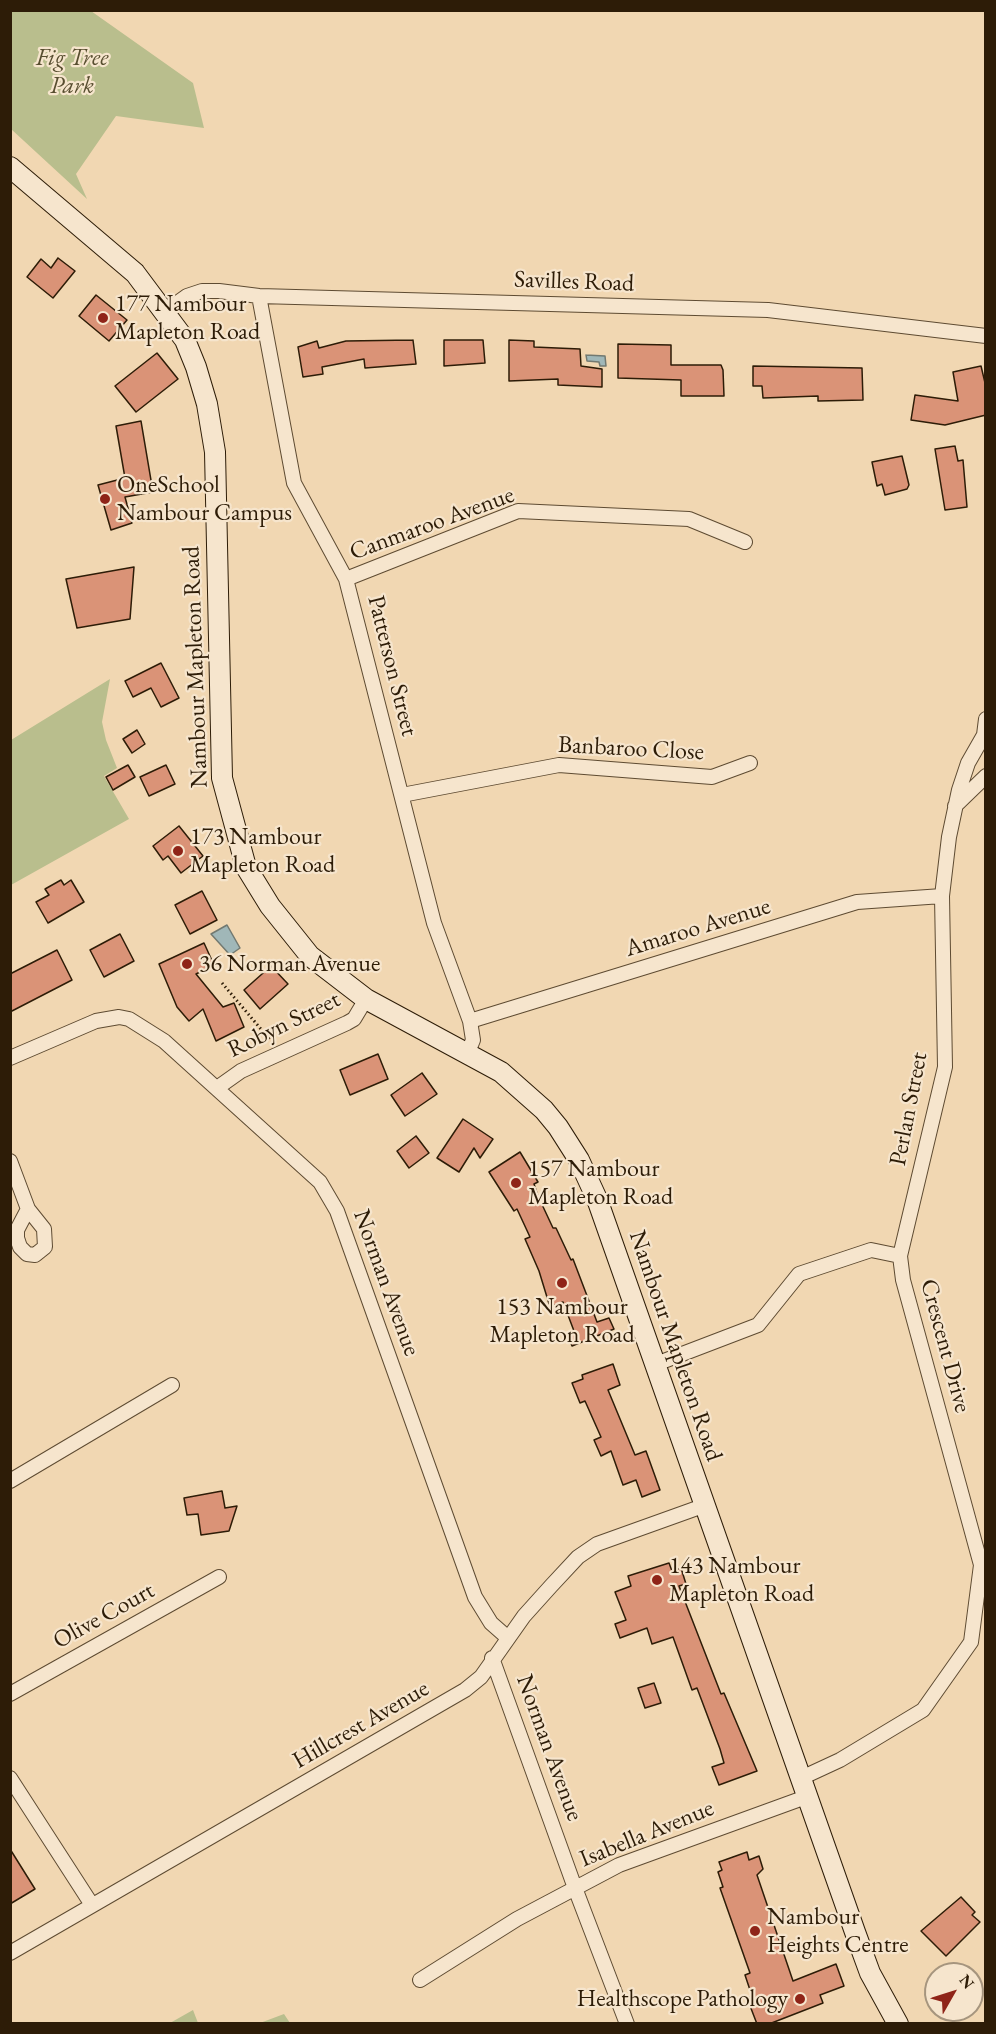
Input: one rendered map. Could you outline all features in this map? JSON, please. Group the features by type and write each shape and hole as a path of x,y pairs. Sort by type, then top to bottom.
{"main road":[{"name":"Nambour Mapleton Road","path":"10,167 135,273 166,311 185,340 196,367 207,404 215,452 219,742 222,778 237,843 256,886 298,942 323,967 366,999 468,1052 501,1072 522,1089 558,1127 570,1145 597,1199 656,1364 703,1506 870,1973 898,2024"}],"street":[{"name":"Savilles Road","path":"166,311 187,296 202,291 259,296 768,310 986,336"},
{"name":"Patterson Street","path":"259,296 294,483 346,579 434,923 470,1021 473,1040 468,1052"},
{"name":"Canmaroo Avenue","path":"346,579 518,511 688,519 745,542"},
{"name":"Perlan Street","path":"900,1256 945,1067 942,896 955,806 968,763 984,735 986,719"},
{"name":"Banbaroo Close","path":"402,795 559,765 712,777 750,764"},
{"path":"955,806 986,776"},
{"name":"Amaroo Avenue","path":"470,1021 857,902 942,896"},
{"name":"Robyn Street","path":"217,1088 228,1078 347,1023 360,1012 366,999"},
{"name":"Norman Avenue","path":"10,1058 96,1021 119,1017 151,1031 320,1182 329,1194 475,1597 490,1623 508,1638"},
{"path":"10,1161 28,1209"},
{"name":"Crescent Drive","path":"656,1364 758,1325 799,1274 871,1250 900,1256 903,1280 981,1566 971,1642 923,1710 840,1760 803,1788"},
{"path":"10,1481 172,1384"},
{"name":"Hillcrest Avenue","path":"10,1953 431,1712 481,1677 508,1638 578,1557 597,1544 703,1506"},
{"name":"Olive Court","path":"10,1694 219,1577"},
{"name":"Norman Avenue","path":"492,1658 575,1888"},
{"path":"10,1778 92,1905"},
{"name":"Isabella Avenue","path":"627,2024 575,1888 619,1865 803,1788"},
{"path":"420,1980 446,1961 575,1888"}],"path":[{"path":"222,983 281,1053"}],"green space":[{"name":"Fig Tree Park","path":"10,11 91,11 193,83 204,128 116,116 76,174 87,199 11,129"},
{"path":"110,679 102,722 117,768 104,776 129,819 11,885 11,740"},
{"path":"193,2010 198,2023 170,2023"},
{"path":"284,2014 290,2023 260,2023"}],"water":[{"path":"586,355 605,356 606,366 600,366 599,362 587,361"},
{"path":"227,925 240,948 230,955 211,934"}],"building":[{"path":"58,258 75,271 53,298 27,277 41,259 51,268"},
{"name":"177 Nambour Mapleton Road","path":"96,295 127,320 109,341 79,316"},
{"path":"413,340 416,364 365,368 364,359 322,367 323,374 303,377 298,347 317,341 319,348 346,341"},
{"path":"444,340 483,340 485,363 444,366"},
{"path":"509,340 534,341 534,347 580,349 581,366 602,369 602,387 558,385 558,379 509,381"},
{"path":"618,344 671,345 671,365 721,365 724,396 681,396 681,380 618,378"},
{"path":"157,353 178,379 136,412 115,386"},
{"path":"753,366 862,368 863,400 818,401 818,396 763,398 762,386 753,386"},
{"path":"981,366 986,387 986,415 945,425 911,420 915,395 958,401 953,372"},
{"path":"141,421 153,492 125,497 132,523 111,530 98,485 125,478 116,426"},
{"path":"955,446 958,461 963,460 967,507 945,510 935,449"},
{"path":"902,456 909,485 907,489 885,495 882,484 877,486 872,462"},
{"path":"134,567 130,619 77,628 66,579"},
{"path":"161,663 179,698 161,707 151,688 133,697 125,681"},
{"path":"137,730 145,744 132,753 123,739"},
{"path":"128,765 135,777 113,790 106,777"},
{"path":"166,765 175,784 149,796 140,777"},
{"name":"173 Nambour Mapleton Road","path":"179,826 203,856 181,873 168,856 163,860 153,846"},
{"path":"61,880 64,885 71,880 84,902 48,923 36,902 49,895 45,889"},
{"path":"202,891 217,920 190,934 175,905"},
{"path":"120,934 134,961 104,977 90,950"},
{"path":"204,943 214,965 196,974 223,1007 234,1003 244,1027 216,1041 203,1009 189,1021 177,1007 159,964"},
{"path":"57,950 72,980 10,1012 10,974"},
{"path":"271,966 288,984 260,1009 244,990"},
{"path":"378,1054 388,1079 350,1095 340,1070"},
{"path":"422,1073 437,1094 405,1116 391,1095"},
{"path":"463,1119 493,1139 480,1158 474,1148 459,1172 437,1158"},
{"path":"416,1136 429,1153 409,1168 397,1151"},
{"path":"520,1152 538,1182 534,1184 553,1228 556,1228 571,1260 573,1259 597,1322 609,1318 614,1329 572,1346 567,1333 574,1331 563,1302 550,1307 539,1271 525,1239 530,1237 517,1209 514,1211 489,1172"},
{"path":"613,1364 620,1385 608,1390 635,1455 646,1451 660,1490 642,1497 636,1480 623,1485 611,1451 601,1456 594,1440 601,1437 585,1401 580,1403 572,1383 583,1379 582,1375"},
{"path":"222,1491 225,1508 237,1506 229,1531 201,1535 198,1514 187,1515 184,1498"},
{"path":"669,1563 672,1571 681,1568 686,1584 679,1586 721,1694 724,1693 757,1771 719,1785 712,1767 724,1763 720,1749 697,1688 692,1690 673,1637 652,1644 647,1628 620,1638 615,1624 626,1620 615,1592 631,1586 628,1576"},
{"path":"654,1683 661,1703 645,1708 638,1688"},
{"path":"10,1849 35,1889 10,1904"},
{"name":"Nambour Heights Centre","path":"747,1852 749,1860 759,1856 763,1869 757,1875 793,1981 836,1964 844,1986 820,1995 823,2003 769,2024 757,2024 747,1998 752,1996 745,1975 750,1973 720,1888 723,1887 718,1872 722,1870 719,1862"},
{"path":"961,1897 975,1912 972,1915 980,1922 946,1956 921,1931"}],"place":[{"name":"177 Nambour Mapleton Road","path":"103,318"},
{"name":"OneSchool Nambour Campus","path":"105,499"},
{"name":"173 Nambour Mapleton Road","path":"178,851"},
{"name":"36 Norman Avenue","path":"187,964"},
{"name":"157 Nambour Mapleton Road","path":"516,1183"},
{"name":"153 Nambour Mapleton Road","path":"562,1283"},
{"name":"143 Nambour Mapleton Road","path":"657,1580"},
{"name":"Nambour Heights Centre","path":"755,1931"},
{"name":"Healthscope Pathology","path":"800,1999"}]}
